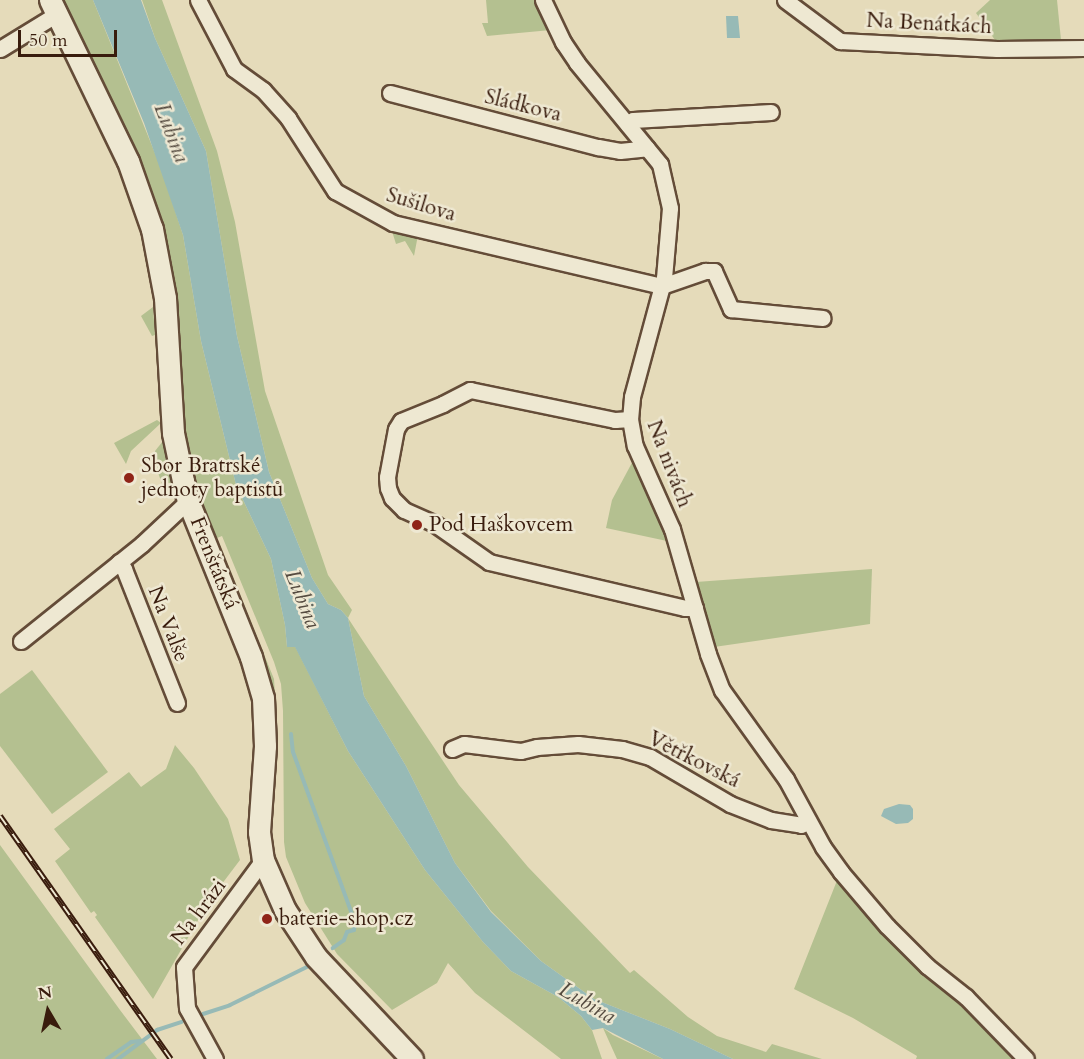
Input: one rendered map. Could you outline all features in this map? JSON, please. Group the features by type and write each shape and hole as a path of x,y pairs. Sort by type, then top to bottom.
{"main road":[{"name":"Frenštátská","path":"53,7 128,161 152,230 165,298 173,433 188,501 251,657 263,698 265,746 259,832 263,860 285,910 319,960 412,1059"}],"street":[{"name":"Sušilova","path":"198,0 234,69 260,87 288,118 335,191 393,223 662,286"},
{"name":"Na nivách","path":"543,0 568,51 660,164 670,208 662,286 632,397 630,419 636,446 672,529 722,690 786,778 823,847 841,872 887,926 927,966 966,997 1026,1059"},
{"name":"Na Benátkách","path":"785,0 840,41 997,49 1084,48"},
{"path":"0,49 53,7"},
{"name":"Sládkova","path":"390,93 598,147 620,151 647,148"},
{"path":"628,125 633,120 771,112"},
{"path":"662,286 705,271 714,271 731,309 823,318"},
{"path":"630,419 615,420 470,390 401,421 396,429 387,477 388,488 392,498 404,510 435,524 489,562 685,608 695,608"},
{"path":"21,641 119,562 188,501"},
{"name":"Na Valše","path":"119,562 124,568 177,703"},
{"name":"Větřkovská","path":"452,749 464,744 521,752 537,747 578,744 622,749 650,757 730,804 771,820 801,825 808,821"},
{"name":"Na hrázi","path":"215,1059 187,1008 184,967 263,860"}],"green space":[{"path":"58,0 93,0 161,168 183,235 201,341 236,485 271,559 285,625 287,647 295,646 348,751 425,870 483,942 511,971 558,997 581,1016 592,1030 602,1059 561,1059 475,993 448,963 437,983 392,1010 337,954 305,903 286,857 284,842 281,684 222,536 217,538 274,679 278,743 274,742 199,505 182,441 173,298"},
{"path":"142,0 162,0 217,151 235,222 265,391 328,575 352,610 348,618 341,610 328,604 312,578 269,472 237,336 206,151 155,38"},
{"path":"486,0 538,0 551,30 487,36 482,23 488,23"},
{"path":"990,0 1057,0 1061,40 995,40 976,13"},
{"path":"391,228 418,235 414,256 405,241 396,244"},
{"path":"153,307 155,335 152,336 141,316"},
{"path":"157,420 161,423 131,451 126,464 114,443"},
{"path":"163,441 168,442 175,482 162,484 154,461 155,451"},
{"path":"634,459 667,541 606,528 612,500"},
{"path":"872,569 870,624 714,647 696,582"},
{"path":"348,618 459,785 528,867 630,973 634,970 688,1017 717,1036 766,1052 772,1044 822,1059 733,1059 670,1029 594,999 541,961 491,911 455,863 406,766 364,696"},
{"path":"32,670 108,772 52,814 0,746 0,694"},
{"path":"175,745 194,768 228,819 240,860 209,901 153,999 95,917 97,915 94,911 91,913 55,861 70,849 54,829 129,772 141,787 166,769"},
{"path":"0,845 120,1010 157,1059 0,1059"},
{"path":"838,878 938,983 1015,1059 916,1059 917,1056 853,1018 794,989"},
{"path":"603,1028 613,1035 663,1059 617,1059"}],"water":[{"name":"Lubina","path":"93,0 141,0 155,38 206,151 237,336 269,472 312,578 328,604 341,610 348,618 364,696 406,766 455,863 491,912 541,961 594,999 670,1029 733,1059 663,1059 603,1028 592,1030 581,1016 558,997 511,971 483,942 425,870 348,751 295,647 287,647 285,625 271,559 236,485 201,341 183,235 144,123"},
{"path":"726,16 738,16 740,38 727,38"},
{"path":"899,804 910,805 913,809 913,819 908,823 896,824 881,816 884,809"}],"waterway":[{"path":"291,734 293,752 355,922 354,930 347,932 344,940 333,948"},
{"path":"203,1014 230,1005 313,964"},
{"path":"118,1059 157,1030 182,1022"},
{"path":"107,1059 131,1042 140,1041"}],"railway":[{"path":"0,816 171,1059"}],"place":[{"name":"Sbor Bratrské jednoty baptistů","path":"129,478"},
{"name":"Pod Haškovcem","path":"417,525"},
{"name":"baterie-shop.cz","path":"267,919"}]}
